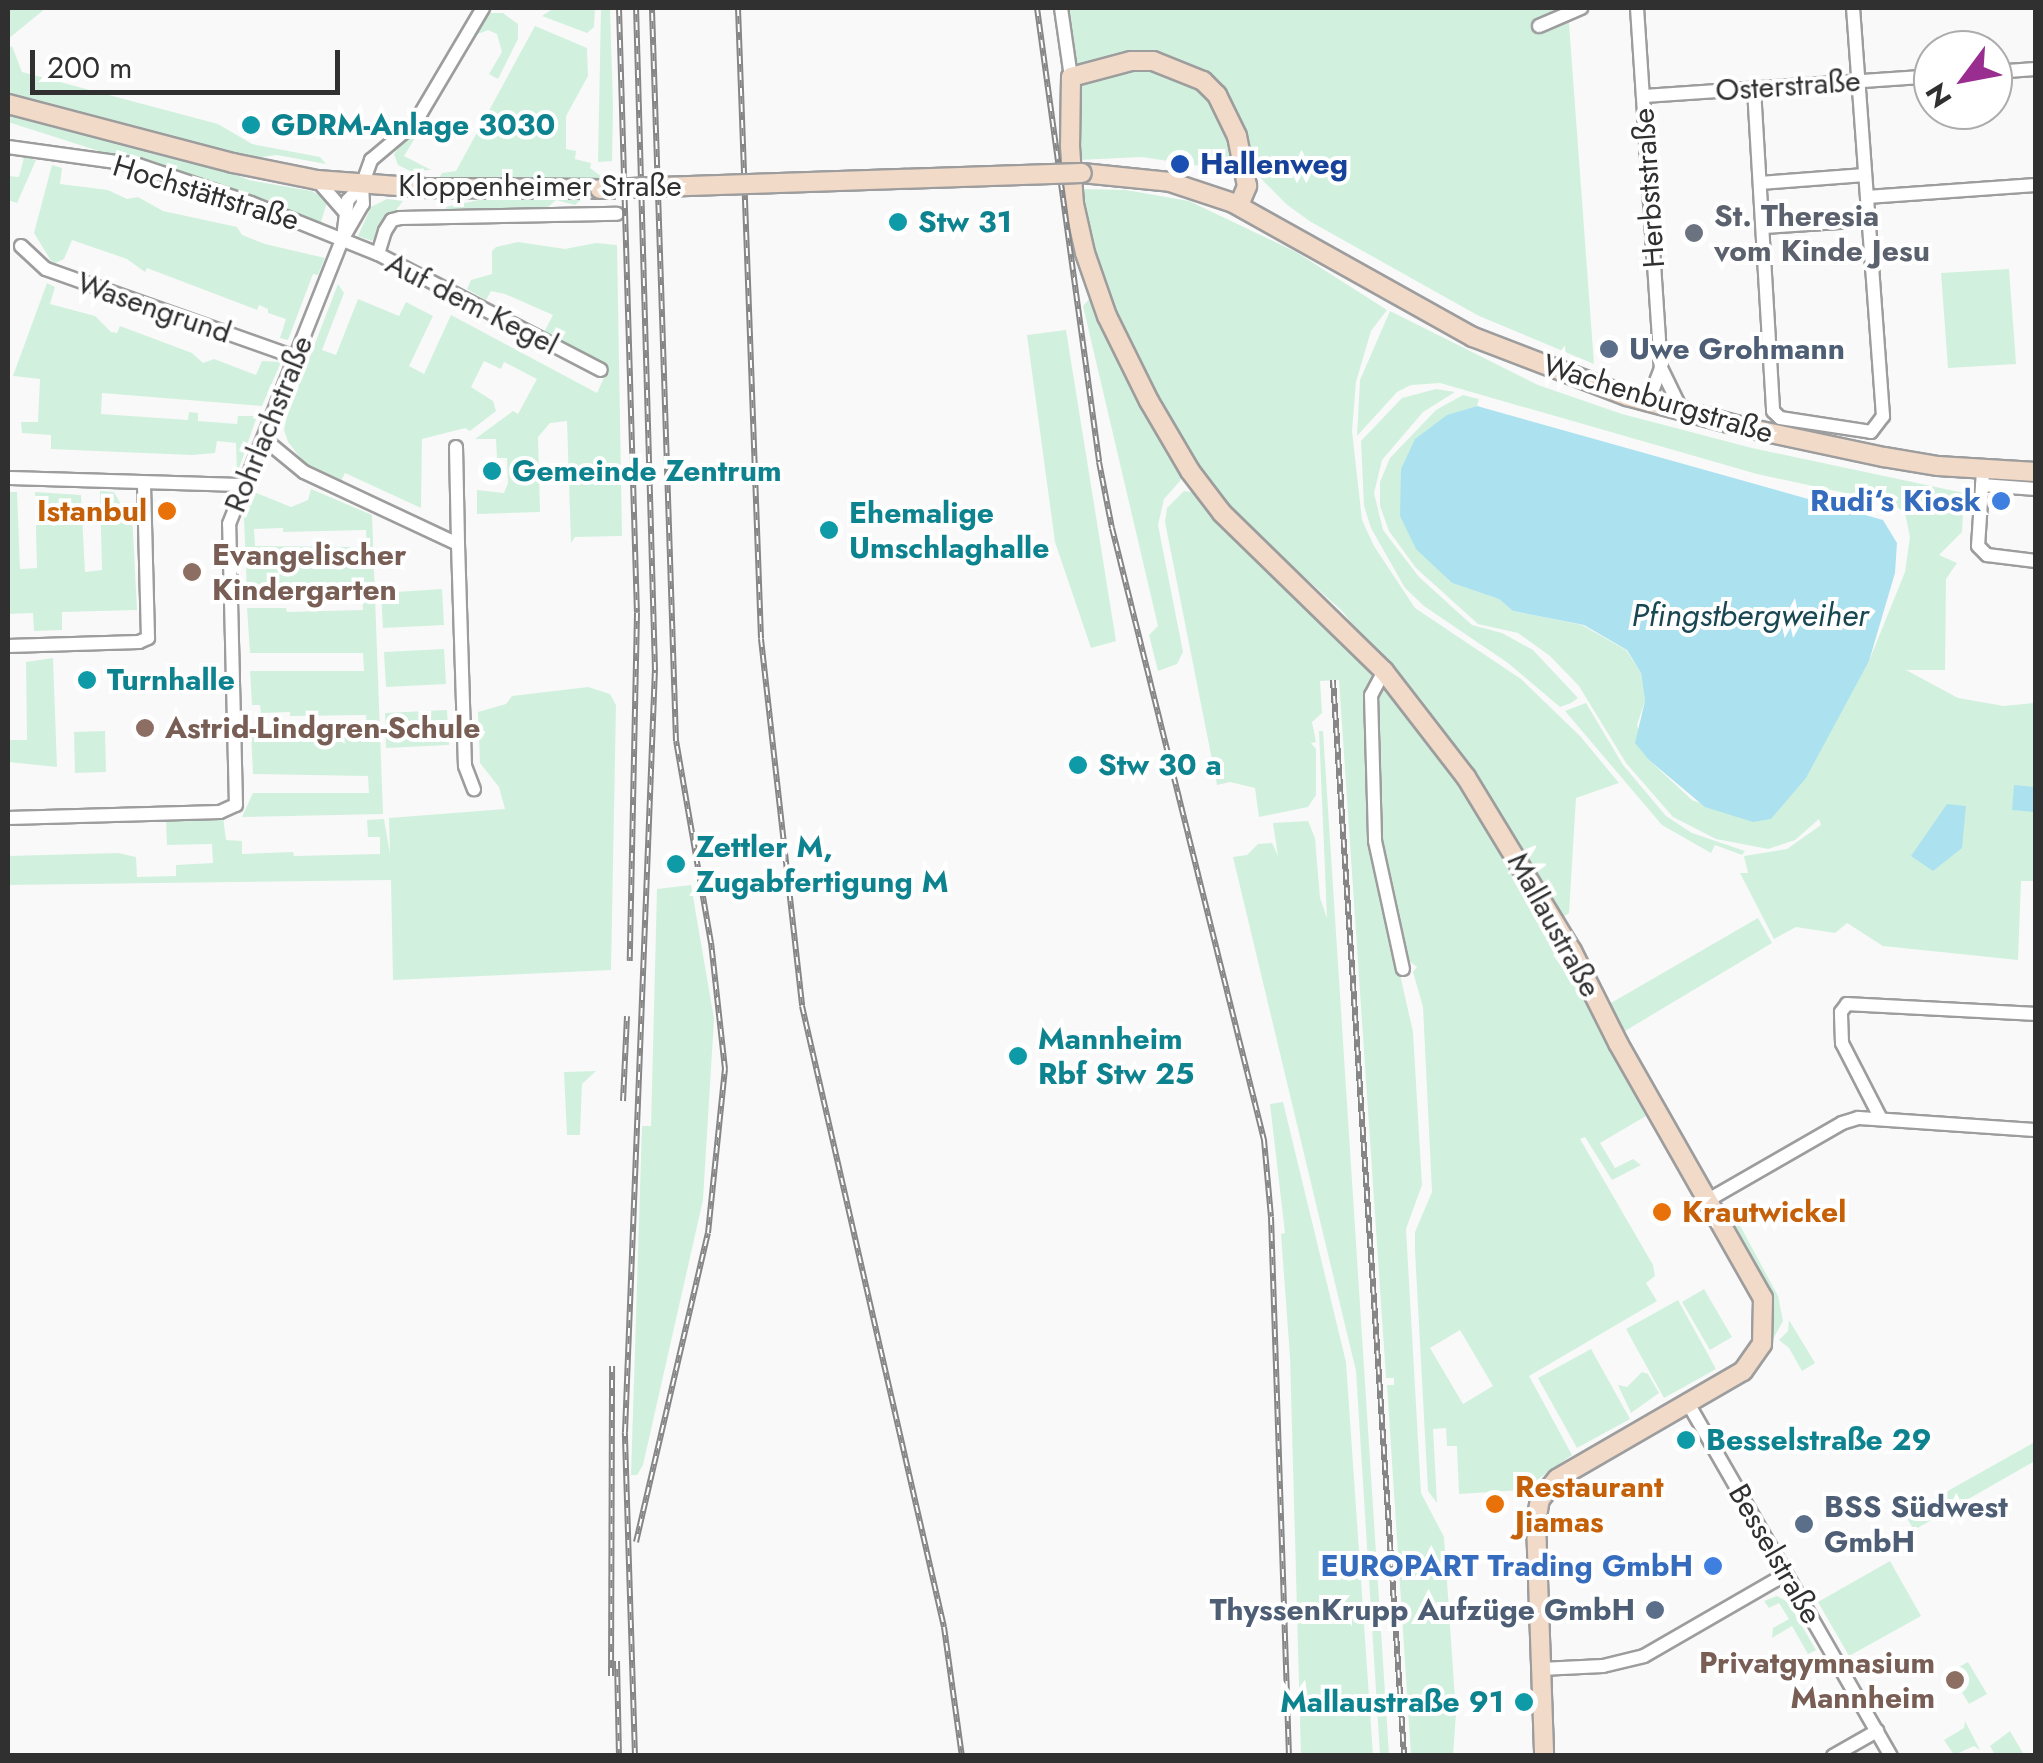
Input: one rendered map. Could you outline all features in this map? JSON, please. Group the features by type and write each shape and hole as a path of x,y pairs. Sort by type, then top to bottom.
{"street":[{"path":"317,180 344,211 362,185 371,160 415,123 483,8"},
{"path":"1061,8 1071,77 1131,61 1154,61 1186,70 1217,95 1229,115 1247,186 1233,203"},
{"path":"1539,26 1581,8"},
{"name":"Herbststraße","path":"1637,8 1661,368 1682,411"},
{"path":"1754,88 1764,228 1868,220 1853,8"},
{"name":"Mallaustraße","path":"1071,77 1074,204 1085,253 1107,316 1141,386 1190,471 1222,513 1384,671 1466,777 1507,840 1761,1291 1766,1328 1759,1352 1743,1371 1557,1479 1542,1496 1536,1518 1544,1756"},
{"name":"Osterstraße","path":"1643,96 1913,78"},
{"name":"Kloppenheimer Straße","path":"8,104 233,164 362,185 600,189 1082,173"},
{"name":"Hochstättstraße","path":"8,147 138,165 342,238"},
{"name":"Wachenburgstraße","path":"1082,173 1155,180 1233,203 1463,332 1561,374 1682,411 2036,489"},
{"path":"1760,183 1865,175"},
{"name":"Rohrlachstraße","path":"8,818 220,812 236,805 229,524 342,238 363,204 362,185"},
{"path":"1867,197 2036,185"},
{"path":"378,254 402,206"},
{"name":"Rohrlachstraße","path":"342,238 344,211"},
{"path":"392,220 616,214"},
{"name":"Wachenburgstraße","path":"1764,228 1774,412 1780,418 1856,433 1870,432 1882,422 1868,220"},
{"name":"Auf dem Kegel","path":"342,238 602,370"},
{"name":"Wasengrund","path":"21,246 46,270 295,357"},
{"name":"Herbststraße","path":"1652,403 1661,368"},
{"path":"1652,403 1667,386"},
{"path":"264,439 312,477 458,544"},
{"path":"456,447 465,766 474,789"},
{"name":"Wachenburgstraße","path":"1982,478 2036,472"},
{"path":"8,478 243,485"},
{"path":"1982,478 1978,546 1987,554 2036,561"},
{"path":"8,646 139,642 148,638 144,482"},
{"path":"1384,671 1372,695 1375,841 1402,969"},
{"path":"1880,1117 1842,1043 1841,1012 1847,1004 2036,1014"},
{"path":"1710,1199 1842,1123 1880,1117 2036,1130"},
{"name":"Besselstraße","path":"1689,1405 1891,1756"},
{"path":"1540,1669 1603,1666 1644,1656 1786,1574"},
{"path":"1832,1756 1877,1731"}],"green space":[{"path":"9,8 46,8 8,39"},
{"path":"554,8 595,8 594,27 587,33 542,16"},
{"path":"601,8 610,8 612,161 598,162"},
{"path":"1063,8 1572,8 1568,10 1594,364 1479,316 1311,222 1286,204 1244,161 1226,170 1142,157 1078,160"},
{"path":"503,13 518,24 518,39 498,79 489,74 502,52 497,34 488,30 478,34 463,49 483,15"},
{"path":"535,26 587,48 588,76 566,116 566,149 576,151 575,159 591,163 590,168 602,177 593,178 593,182 439,178 442,173 456,171"},
{"path":"12,46 22,72 218,124 252,144 320,157 326,164 277,155 245,159 8,98 8,49"},
{"path":"429,107 432,110 404,156 431,170 410,171 398,165 394,154"},
{"path":"8,110 220,168 249,180 311,191 328,199 321,222 8,122"},
{"path":"24,157 36,160 17,203 8,200 8,176 19,177"},
{"path":"52,165 62,168 60,184 108,190 127,199 138,197 163,211 237,227 242,235 265,244 325,258 318,275 313,274 288,340 280,338 286,319 268,313 268,309 259,305 257,310 147,268 145,272 127,259 72,240 64,259 53,264 34,233"},
{"path":"1081,189 1126,190 1189,201 1296,252 1387,310 1371,331 1356,382 1352,431 1362,520 1374,546 1415,608 1521,679 1580,736 1619,783 1576,798 1569,913 1559,920 1393,675 1342,611 1287,561 1272,556 1204,481 1123,337 1088,235"},
{"path":"584,197 575,205 556,200 547,208 445,211 446,207 488,198"},
{"path":"387,199 403,201 372,241 358,236 371,207"},
{"path":"518,242 565,249 596,243 617,245 622,536 575,537 571,543 567,421 550,423 538,437 540,512 477,514 477,490 504,493 508,483 507,458 497,458 496,439 475,439 513,411 518,414 537,379 504,362 501,369 484,361 471,387 493,401 496,411 470,431 465,428 422,439 421,508 345,473 341,481 306,465 288,442 284,430 287,416 338,284 344,293 322,350 336,355 358,299 399,316 406,302 433,316 409,366 424,374 451,315 597,393 608,369 543,334 553,315 505,294 491,291 486,300 467,289 471,280 492,274 492,251 496,247"},
{"path":"2009,269 2016,364 1948,368 1941,273"},
{"path":"47,283 55,287 50,304 95,316 111,332 117,333 120,326 192,353 203,363 214,359 256,375 262,361 281,362 262,406 102,393 101,414 188,420 189,412 198,413 198,421 237,424 238,416 257,416 237,474 236,443 217,441 215,453 192,455 51,449 51,435 22,433 21,422 38,422 40,379 13,376"},
{"path":"1092,296 1136,397 1183,470 1180,481 1164,499 1158,525 1183,652 1177,664 1158,671 1149,635 1158,626 1083,306"},
{"path":"1390,311 1538,385 1622,414 1752,448 1964,493 1962,532 1939,555 1957,563 1946,579 1945,670 1906,670 1958,698 2004,706 2035,703 2035,881 2021,881 2018,960 1883,946 1847,923 1835,933 1796,927 1774,939 1740,873 1748,873 1744,856 1787,849 1821,825 1819,819 1795,840 1768,849 1716,839 1673,817 1626,763 1579,686 1550,656 1518,633 1478,624 1416,568 1389,531 1380,506 1380,482 1390,458 1436,410 1463,395 1479,399 1477,406 1447,416 1437,568 1452,583 1499,599 1513,611 1582,625 1626,650 1641,673 1645,701 1637,725 1649,760 1692,800 1753,822 1869,661 1905,572 1910,537 1905,513 1892,503 1757,474 1440,383 1411,385 1397,392 1357,436 1360,380"},
{"path":"1066,330 1116,641 1091,648 1055,542 1027,335"},
{"path":"1436,389 1455,392 1423,412 1382,460 1374,493 1383,530 1419,577 1472,625 1502,633 1533,650 1578,698 1571,703 1560,707 1508,663 1424,606 1405,588 1371,528 1364,506 1361,441 1402,398"},
{"path":"311,489 372,515 383,814 242,817 253,793 369,793 368,776 253,774 251,732 367,732 366,715 290,716 290,712 261,713 260,705 252,705 250,671 364,671 363,653 250,653 247,608 286,608 287,612 363,610 362,592 247,592 244,519 254,492 291,507 308,500","holes":["283,528 283,532 366,530 367,547 255,546 254,529"]},
{"path":"100,491 114,492 126,513 132,512 137,610 62,612 62,630 34,631 33,613 8,614 8,492 17,492 20,569 37,568 35,492 81,495 85,572 102,570"},
{"path":"1184,491 1198,493 1375,669 1372,851 1413,1032 1422,1185 1406,1229 1421,1493 1444,1537 1456,1714 1453,1755 1411,1755 1387,1385 1394,1385 1394,1378 1386,1378 1339,680 1320,681 1322,713 1312,722 1316,742 1311,743 1316,749 1316,795 1308,807 1259,817 1255,788 1230,782 1217,785 1165,522 1167,508"},
{"path":"442,589 444,625 383,628 381,593"},
{"path":"444,649 446,684 386,687 384,652"},
{"path":"53,658 57,767 8,762 8,663 10,740 27,740 26,662"},
{"path":"1388,686 1426,729 1563,950 1553,955 1583,997 1646,1116 1600,1143 1615,1168 1633,1159 1641,1165 1612,1180 1585,1137 1580,1139 1653,1265 1655,1276 1646,1283 1657,1301 1529,1376 1572,1455 1523,1490 1459,1494 1457,1446 1447,1446 1446,1428 1433,1429 1437,1503 1428,1491 1415,1251 1415,1232 1432,1192 1423,1007 1413,972 1417,967 1405,958 1378,842 1376,696","holes":["1460,1330 1493,1386 1463,1404 1430,1348"]},
{"path":"588,687 610,694 616,705 611,970 393,980 391,880 8,885 8,856 118,853 136,857 137,877 176,876 176,865 213,863 212,844 167,845 166,818 223,816 226,840 242,841 242,854 293,852 294,856 380,854 380,837 368,837 367,820 384,819 390,854 389,818 505,809 499,787 480,763 478,712 506,704 512,696"},
{"path":"1586,703 1623,765 1666,816 1692,833 1745,851 1742,855 1715,845 1711,853 1662,825 1565,711"},
{"path":"447,710 449,745 386,748 385,713"},
{"path":"105,731 106,772 75,773 74,732"},
{"path":"1319,731 1323,731 1389,1755 1380,1755 1356,1371 1233,857 1247,855 1258,844 1272,843 1278,856 1273,823 1308,821 1315,838 1320,898 1327,918"},
{"path":"691,885 714,1019 703,1200 643,1465 637,1475 631,1475 642,1126 651,1126 657,889"},
{"path":"1758,918 1772,943 1620,1034 1604,1007"},
{"path":"596,1071 582,1084 580,1135 567,1135 564,1072"},
{"path":"1283,1102 1346,1362 1373,1755 1301,1755 1290,1357 1281,1234 1285,1233 1270,1104"},
{"path":"1730,1207 1778,1296 1783,1321 1773,1339 1772,1294 1726,1209"},
{"path":"1704,1289 1732,1337 1710,1350 1682,1302"},
{"path":"1678,1300 1716,1369 1664,1398 1626,1329"},
{"path":"1789,1320 1815,1363 1802,1371 1789,1348 1779,1340 1788,1331"},
{"path":"1591,1349 1630,1419 1577,1448 1538,1378"},
{"path":"1642,1372 1648,1374 1659,1393 1631,1413 1618,1385 1627,1387"},
{"path":"2035,1442 2035,1461 1914,1530 1905,1515"},
{"path":"1890,1561 1921,1616 1849,1656 1818,1602"},
{"path":"1777,1596 1788,1602 1816,1650 1808,1654 1792,1626 1772,1638 1773,1628 1789,1619 1779,1603 1769,1608 1764,1601"},
{"path":"1968,1662 1987,1694 1969,1704 1950,1672"},
{"path":"1965,1721 1980,1750 1974,1746 1954,1755 1944,1740 1964,1728"},
{"path":"2010,1731 2024,1755 1995,1755 1990,1746"}],"water":[{"name":"Pfingstbergweiher","path":"1477,406 1883,520 1897,543 1895,573 1869,661 1806,778 1771,819 1753,822 1705,807 1649,760 1635,743 1645,701 1641,673 1627,650 1584,625 1513,611 1499,599 1452,583 1416,549 1400,516 1401,469 1415,439 1447,415"},
{"path":"2014,785 2035,787 2035,812 2012,810"},
{"path":"1947,804 1966,806 1962,848 1933,871 1911,856"}],"railway":[{"path":"619,8 637,613 630,961"},
{"path":"635,1756 625,1432 655,670 636,8"},
{"path":"636,1542 708,1233 725,1069 711,943 676,741 652,8"},
{"path":"738,8 761,639 802,1006 944,1627 962,1756"},
{"path":"1037,8 1099,462 1112,528 1264,1140 1271,1217 1289,1756"},
{"path":"1333,680 1404,1756"},
{"path":"623,1101 627,1016"},
{"path":"611,1676 612,1366"},
{"path":"617,1661 619,1756"}],"place":[{"name":"GDRM-Anlage 3030","path":"251,125"},
{"name":"Hallenweg","path":"1180,164"},
{"name":"Stw 31","path":"898,222"},
{"name":"St. Theresia vom Kinde Jesu","path":"1694,233"},
{"name":"Uwe Grohmann","path":"1609,349"},
{"name":"Gemeinde Zentrum","path":"492,471"},
{"name":"Rudi‘s Kiosk","path":"2001,501"},
{"name":"Istanbul","path":"167,511"},
{"name":"Ehemalige Umschlaghalle","path":"829,530"},
{"name":"Evangelischer Kindergarten","path":"192,572"},
{"name":"Turnhalle","path":"87,680"},
{"name":"Astrid-Lindgren-Schule","path":"145,728"},
{"name":"Stw 30 a","path":"1078,765"},
{"name":"Zettler M, Zugabfertigung M","path":"676,864"},
{"name":"Mannheim Rbf Stw 25","path":"1018,1056"},
{"name":"Krautwickel","path":"1662,1212"},
{"name":"Besselstraße 29","path":"1686,1440"},
{"name":"Restaurant Jiamas","path":"1495,1504"},
{"name":"BSS Südwest GmbH","path":"1804,1524"},
{"name":"EUROPART Trading GmbH","path":"1713,1566"},
{"name":"ThyssenKrupp Aufzüge GmbH","path":"1655,1610"},
{"name":"Privatgymnasium Mannheim","path":"1955,1680"},
{"name":"Mallaustraße 91","path":"1524,1702"}]}
